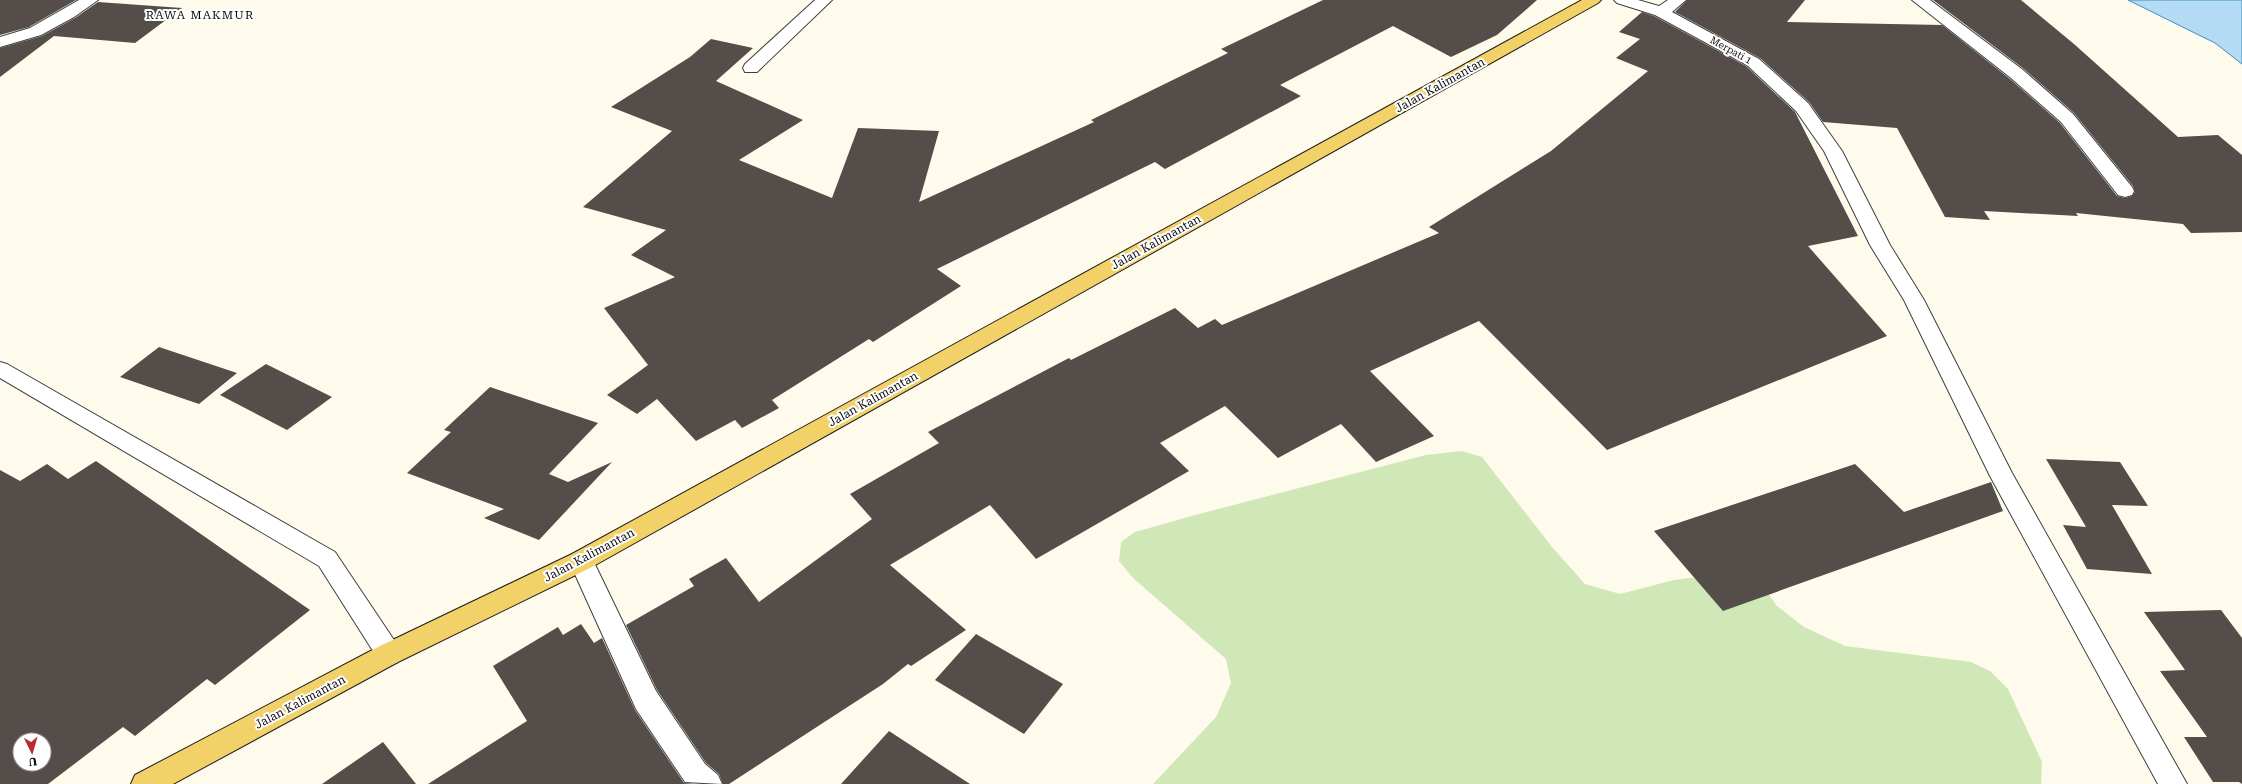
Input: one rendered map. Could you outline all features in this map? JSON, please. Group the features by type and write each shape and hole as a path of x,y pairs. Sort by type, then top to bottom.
{"main road":[{"name":"Jalan Kalimantan","path":"145,784 389,654 581,561 1593,0"}],"street":[{"path":"0,42 26,37 50,26 90,0"},
{"path":"751,68 824,0"},
{"name":"Merpati 1","path":"1622,0 1661,12 1753,62 1802,107 1833,151 1880,245 1914,300 2002,476 2173,784"},
{"path":"1661,12 1678,0"},
{"path":"1920,0 2017,74 2067,118 2125,191"},
{"path":"581,561 646,700 695,773 708,784"}],"lane":[{"path":"0,369 328,559 389,654"}],"green space":[{"path":"1462,451 1482,457 1552,547 1585,584 1620,594 1674,580 1723,574 1761,584 1777,606 1804,627 1845,646 1971,662 1990,671 2008,689 2042,762 2041,784 1153,784 1216,717 1231,683 1226,659 1133,578 1119,561 1121,542 1135,532 1199,514 1426,455"}],"water":[{"path":"2128,0 2242,0 2242,64 2215,43"}],"building":[{"path":"0,0 76,0 29,27 0,35"},
{"path":"1323,0 1537,0 1497,35 1451,57 1393,26 1280,85 1301,96 1165,169 1155,162 937,269 961,286 873,342 869,339 772,400 779,408 742,428 735,420 696,441 657,399 637,414 607,395 648,365 604,308 675,277 631,255 666,230 583,207 672,131 611,107 690,57 711,39 753,48 716,81 803,120 739,160 832,198 858,128 939,131 919,202 1094,122 1091,120 1228,53 1221,49"},
{"path":"1687,0 1805,0 1787,22 1942,25 2010,79 2060,123 2117,196 2125,198 2132,196 2135,192 2133,186 2074,113 2024,69 1933,0 2021,0 2074,44 2178,137 2218,135 2242,155 2242,232 2191,233 2183,224 2076,213 2078,216 1984,211 1990,220 1945,217 1897,128 1823,122 1809,102 1760,58 1675,12"},
{"path":"98,2 182,8 135,43 54,36 0,77 0,48 42,36 75,18"},
{"path":"1642,12 1654,16 1746,66 1795,112 1858,236 1808,246 1887,336 1607,450 1479,321 1370,371 1434,436 1376,462 1341,424 1278,458 1225,406 1160,443 1189,471 1036,559 990,505 890,565 966,630 911,666 908,664 883,684 729,784 723,784 719,774 706,763 657,690 626,625 694,586 689,579 726,558 759,602 872,519 850,494 939,443 928,432 1069,358 1071,360 1175,308 1198,328 1215,319 1222,325 1439,233 1429,227 1551,151 1648,71 1616,58 1640,39 1619,32"},
{"path":"159,347 237,373 199,404 120,377"},
{"path":"266,364 332,397 287,430 220,395"},
{"path":"490,387 598,423 549,474 568,482 612,462 539,540 484,518 504,509 407,473 451,432 444,430"},
{"path":"2046,459 2120,462 2148,506 2112,505 2152,574 2087,569 2063,525 2086,527"},
{"path":"96,461 310,610 215,685 207,679 135,736 123,727 48,784 0,784 0,470 20,481 47,464 68,479"},
{"path":"1855,464 1904,512 1991,482 2003,511 1723,611 1654,531"},
{"path":"2221,610 2242,638 2242,784 2239,782 2213,782 2184,737 2207,737 2160,671 2185,670 2144,612"},
{"path":"581,624 594,643 602,638 635,710 684,783 694,784 428,784 527,721 493,666 558,627 563,635"},
{"path":"976,634 1063,684 1024,734 935,680"},
{"path":"889,731 970,784 841,784"},
{"path":"383,742 416,784 322,784"}],"district":[{"name":"RAWA MAKMUR","path":"200,15"}]}
